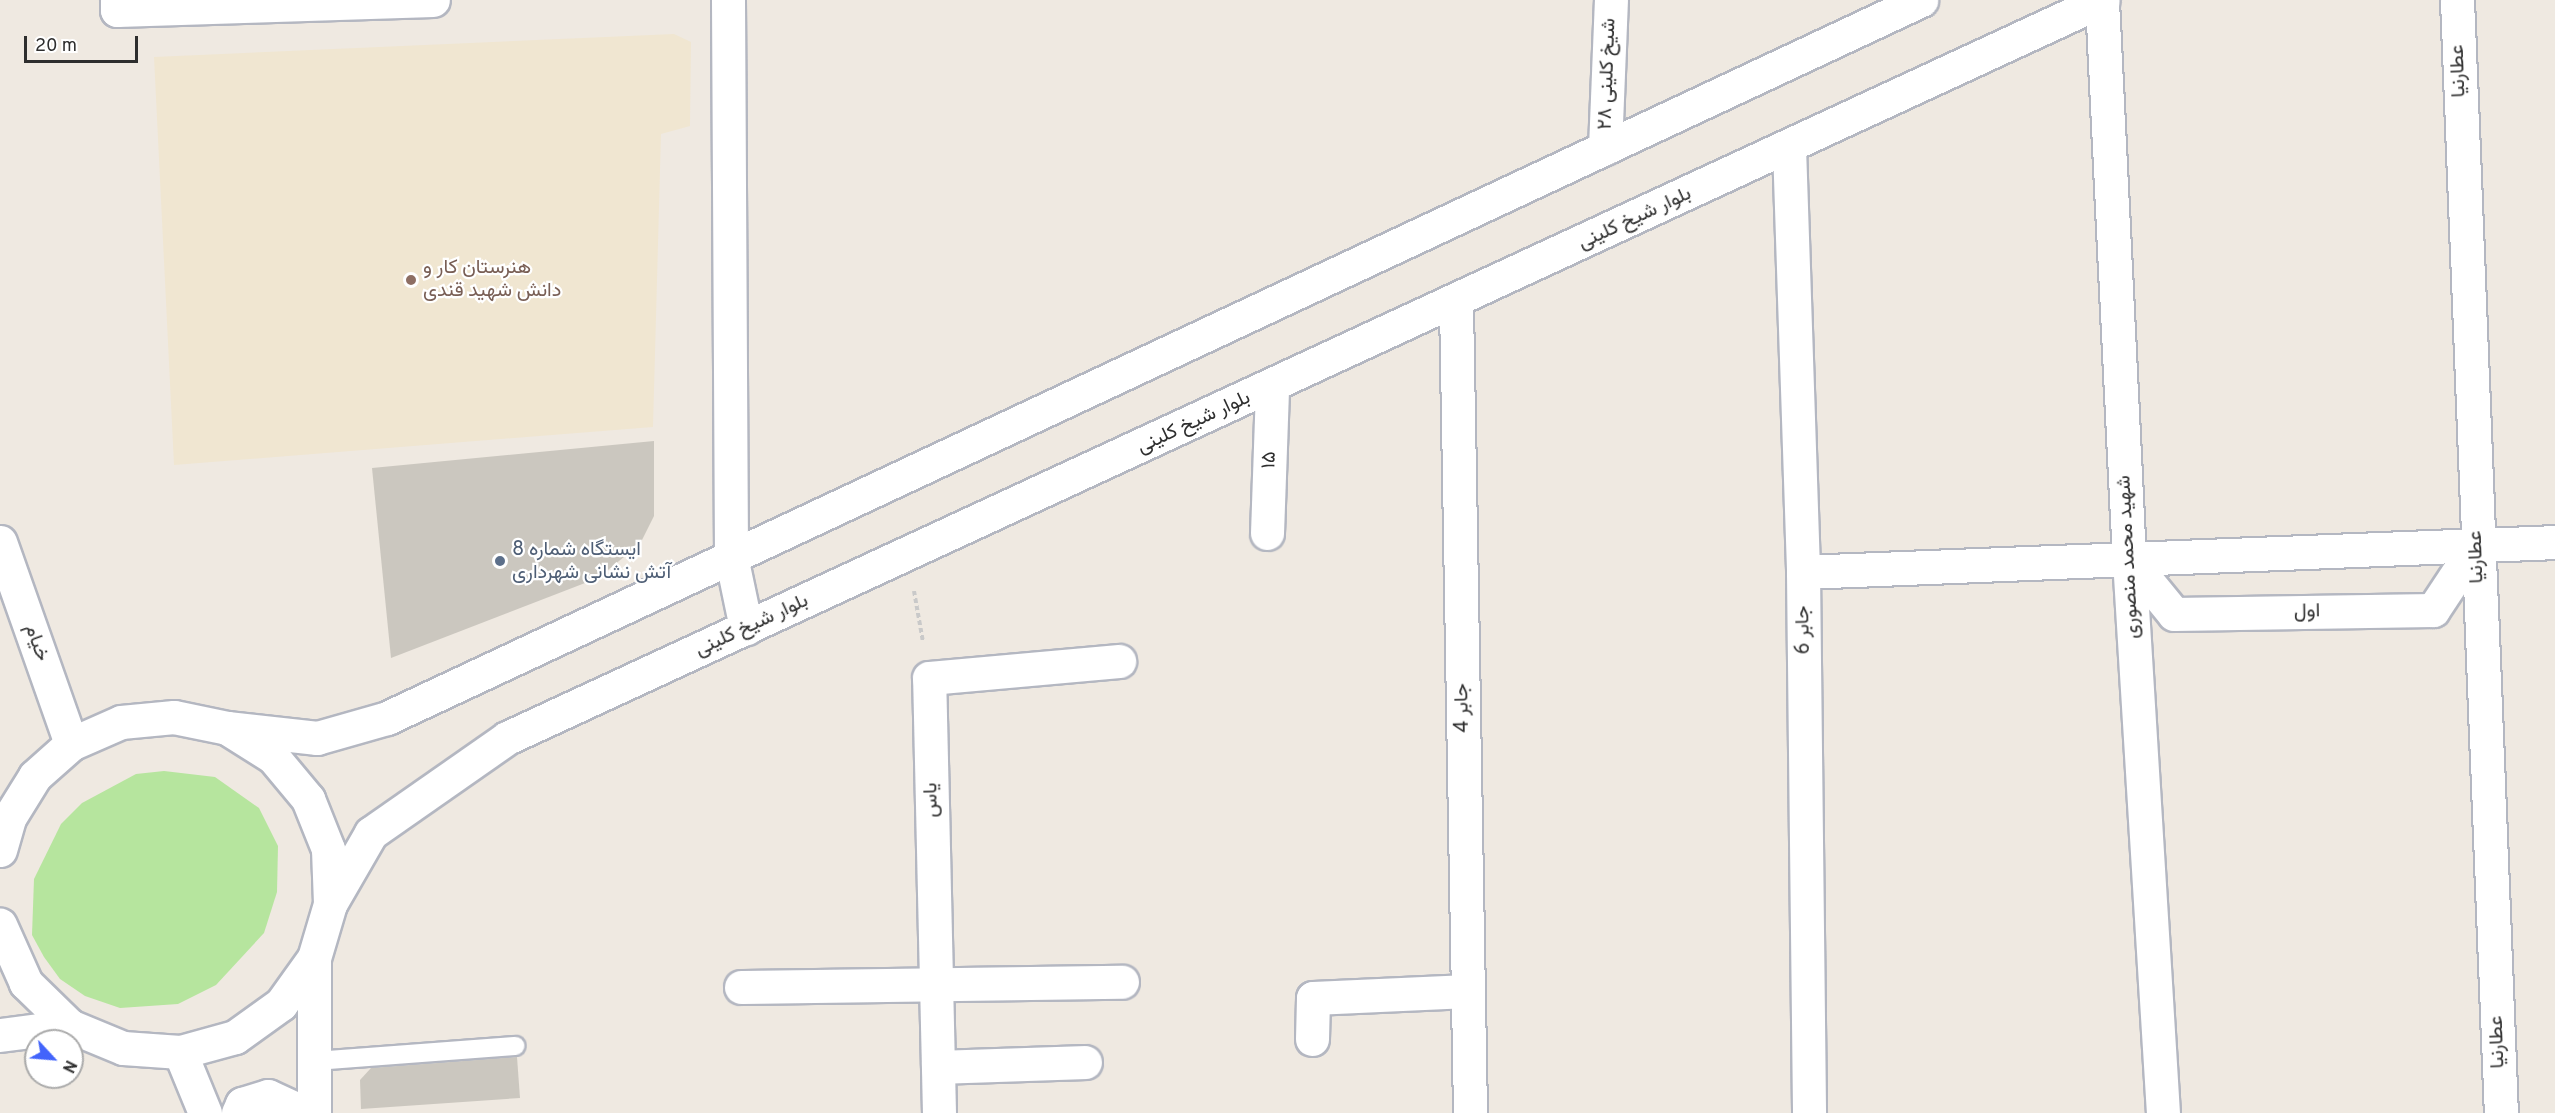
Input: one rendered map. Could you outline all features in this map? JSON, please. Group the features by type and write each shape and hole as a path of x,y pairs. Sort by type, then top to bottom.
{"street":[{"path":"117,0 117,10 433,0"},
{"path":"728,0 730,556 746,628"},
{"name":"شیخ کلینی ۲۸","path":"1605,148 1611,0"},
{"path":"0,850 5,821 35,776 71,744 121,722 174,717 227,728 317,738 387,718 1921,0"},
{"name":"بلوار شیخ کلینی","path":"330,904 371,833 507,738 1456,303 2103,0"},
{"name":"شهید محمد منصوری","path":"2103,0 2129,559 2163,1113"},
{"name":"عطارنیا","path":"2457,0 2476,544 2501,1113"},
{"name":"جابر 6","path":"1789,147 1803,572 1809,1113"},
{"name":"جابر 4","path":"1456,303 1470,1113"},
{"name":"۱۵","path":"1267,533 1272,387"},
{"name":"خیام","path":"0,542 71,744"},
{"path":"1803,572 2555,542"},
{"name":"اول","path":"2129,559 2174,614 2433,610 2476,544"},
{"path":"929,678 1119,661"},
{"name":"یاس","path":"929,678 939,1113"},
{"path":"227,728 273,757 308,799 328,849 330,904 314,958 314,1113"},
{"path":"0,925 26,983 70,1026 123,1048 180,1052 235,1037 281,1004 314,958"},
{"path":"741,987 1122,982"},
{"path":"1312,1039 1312,998 1468,991"},
{"path":"0,1035 70,1026"},
{"path":"180,1052 205,1113"},
{"path":"938,1067 1085,1062"},
{"path":"238,1113 242,1104 268,1096 305,1113"}],"lane":[{"path":"314,1061 515,1046"}],"path":[{"path":"907,555 929,678"}],"shaded area":[{"name":"هنرستان کار و دانش شهید قندی","path":"674,34 691,42 690,126 661,134 653,427 174,465 154,57"}],"green space":[{"path":"164,771 215,777 259,808 278,846 277,892 264,933 216,985 178,1004 120,1008 85,996 60,979 44,957 32,935 34,879 61,824 82,803 136,774"}],"building":[{"name":"ایستگاه شماره 8 آتش نشانی شهرداری","path":"654,441 654,516 640,544 598,578 391,658 372,468"},
{"path":"517,1057 520,1098 361,1109 360,1080 371,1068"}],"place":[{"name":"هنرستان کار و دانش شهید قندی","path":"411,280"},
{"name":"ایستگاه شماره 8 آتش نشانی شهرداری","path":"500,561"}]}
